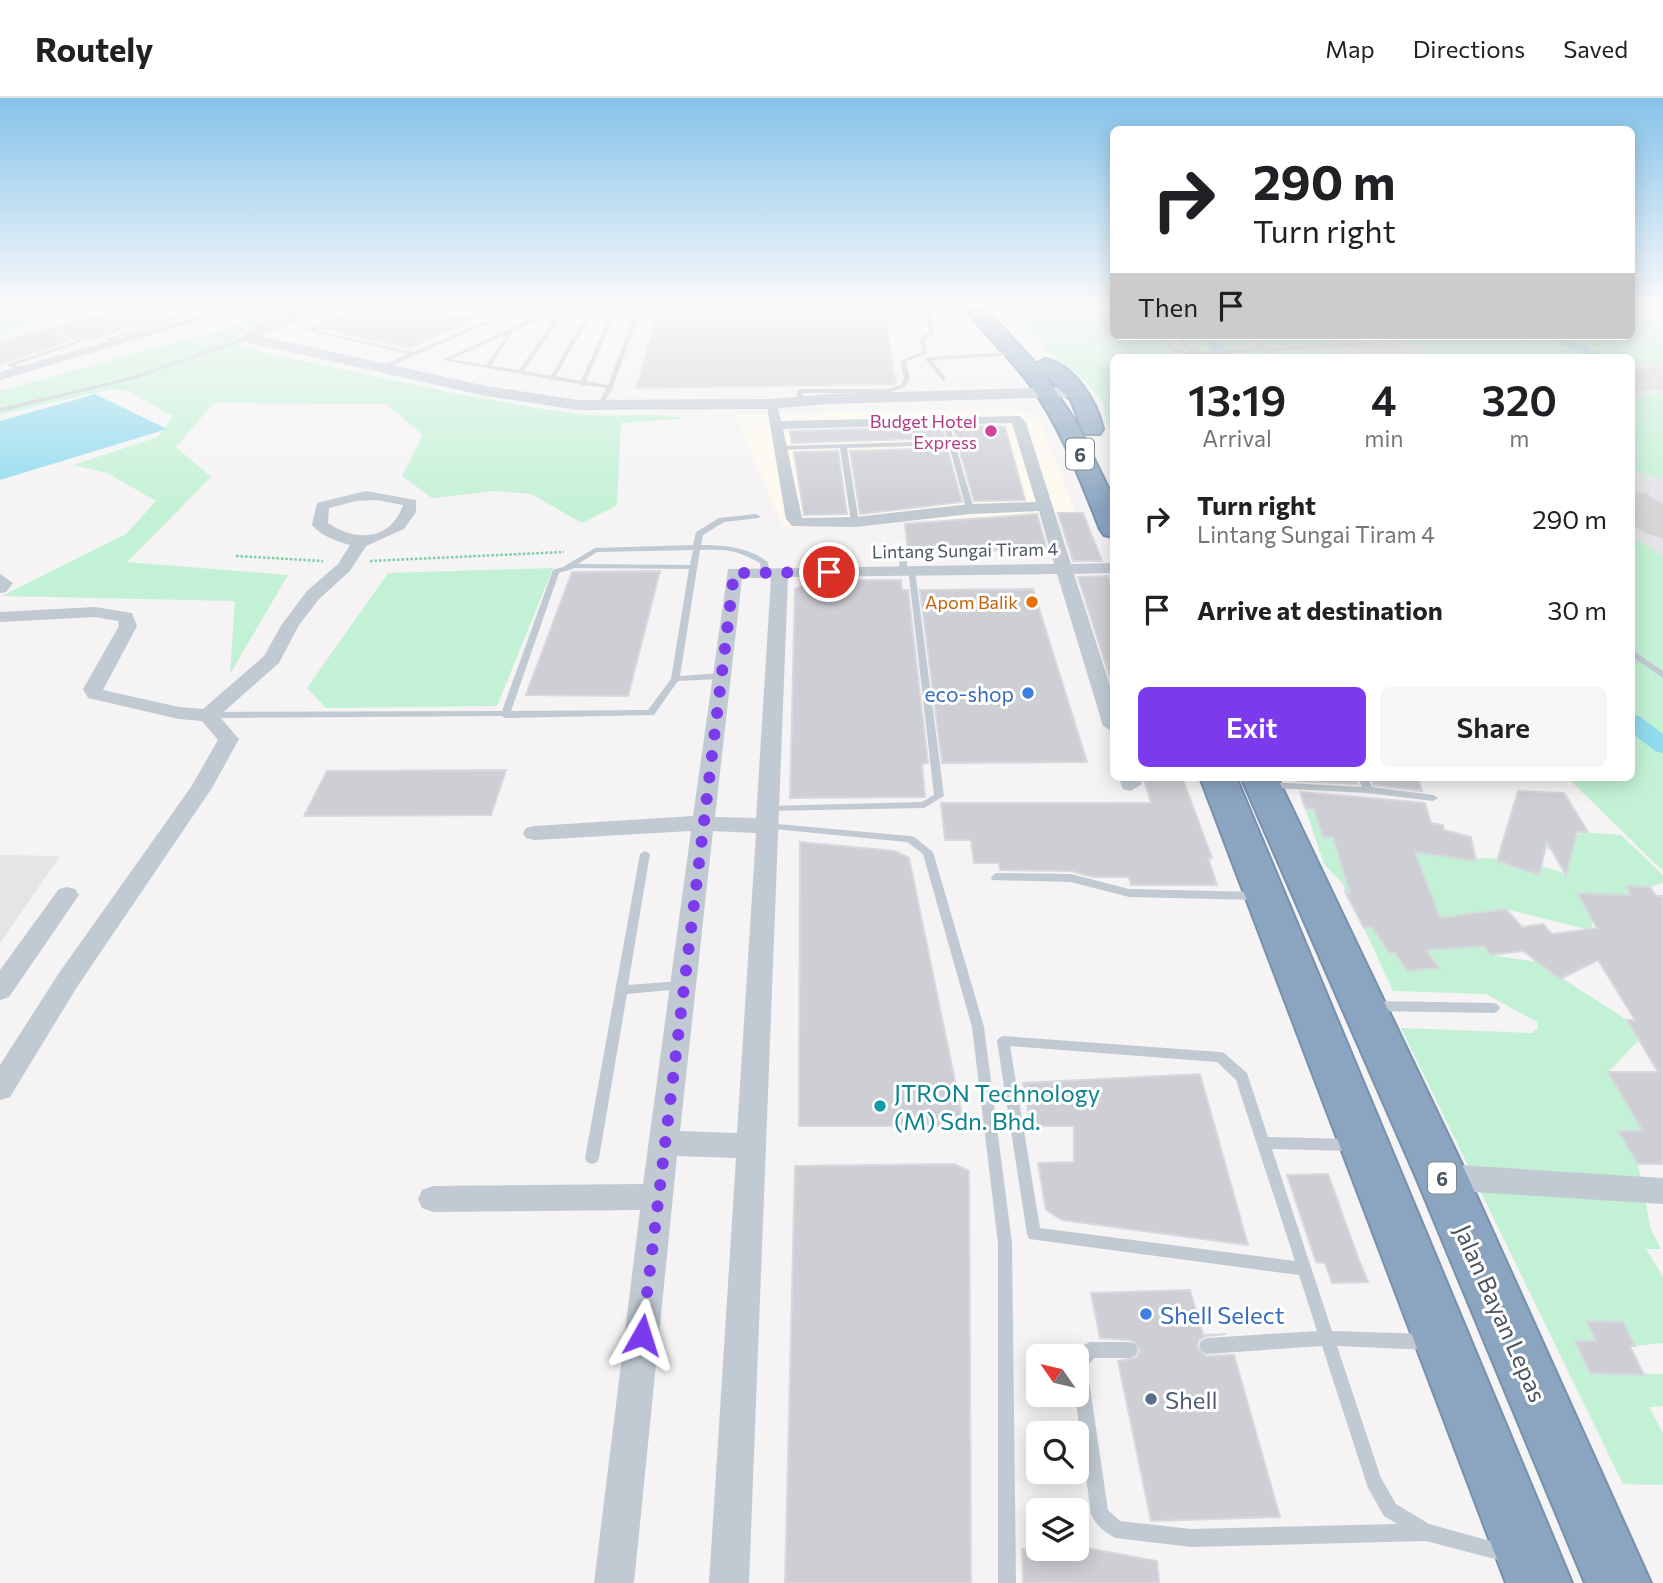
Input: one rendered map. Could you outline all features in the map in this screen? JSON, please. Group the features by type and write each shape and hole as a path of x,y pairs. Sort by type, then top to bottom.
{"highway":[{"name":"6","path":"1035,373 1092,429 1110,463"},
{"name":"6","path":"1049,373 1072,438 1110,522"},
{"path":"1056,373 1074,387 1088,407 1092,429"},
{"path":"1247,781 1267,896 1535,1571"},
{"name":"Jalan Bayan Lepas","path":"1248,781 1364,1006 1618,1583"}],"street":[{"path":"405,373 486,391 600,406 800,403 828,407 1059,397"},
{"path":"771,404 794,519 798,523 855,522 970,509 1043,506"},
{"path":"776,425 945,419 1015,419 1019,422 1110,716"},
{"path":"208,715 272,659 291,624 313,595 347,562 360,543 391,534 407,518 411,503 388,496 349,495 322,506 320,525 334,536 360,543"},
{"name":"Lintang Sungai Tiram 4","path":"734,573 906,565 1110,568"},
{"path":"729,1583 768,817 773,572"},
{"path":"614,1583 663,1143 734,573"},
{"path":"0,579 4,583 0,588"},
{"path":"0,611 22,615"},
{"path":"0,617 95,612 126,617 128,626 93,689 95,694 179,713 208,715 229,738 212,768 68,980 0,1089"},
{"path":"534,833 768,817"},
{"path":"0,990 67,895"},
{"path":"663,1143 751,1146"},
{"path":"1441,1177 1663,1191"},
{"path":"432,1199 657,1197"}],"lane":[{"path":"0,410 146,373"},
{"path":"522,373 582,385 610,387"},
{"path":"552,379 555,373"},
{"path":"582,385 587,373"},
{"path":"600,406 615,373"},
{"path":"800,403 800,391 888,391 902,386 906,379 905,373"},
{"path":"939,373 943,379"},
{"path":"945,419 970,509"},
{"path":"780,448 951,443"},
{"path":"843,446 855,522"},
{"path":"208,715 651,713 675,679 699,534 711,525 756,516"},
{"path":"505,715 556,572 595,550 721,547 744,551 764,562 773,572"},
{"path":"768,817 924,805 939,796 906,565"},
{"path":"567,567 693,567"},
{"path":"1635,655 1663,675"},
{"path":"675,679 720,676"},
{"path":"1269,781 1433,798"},
{"path":"1365,781 1368,790"},
{"path":"768,817 910,839 928,852 978,1027 1005,1244 1007,1583"},
{"path":"592,1158 645,854"},
{"path":"996,877 1071,878 1129,893 1267,896"},
{"path":"621,990 682,985"},
{"path":"1364,1006 1494,1008"},
{"path":"1306,1269 1034,1234 1003,1041 1220,1058 1242,1077 1264,1143 1306,1269 1329,1338 1374,1482 1390,1510 1426,1532 1535,1571"},
{"path":"1264,1143 1367,1145"},
{"path":"1207,1346 1329,1338 1446,1343"},
{"path":"1130,1350 1090,1350 1079,1365 1101,1514 1116,1529 1191,1538 1426,1532"}],"path":[{"path":"236,556 347,562 595,550"}],"shaded area":[{"path":"1635,373 1663,373 1663,871 1571,781 1635,781"},
{"path":"1007,408 1039,417 1075,512 783,527 735,415"},
{"path":"0,855 60,856 0,943"}],"green space":[{"path":"64,373 362,373 529,407 584,415 658,415 687,418 621,423 617,505 582,523 531,494 495,491 432,498 402,476 423,435 386,404 214,403 176,447 211,477 127,562 288,575 230,674 235,601 2,596 126,534 156,501 107,473 73,465 158,437 173,416 130,392 112,389 0,415 0,391"},
{"path":"1075,373 1110,373 1110,428 1103,403"},
{"path":"1663,394 1663,479 1635,470 1635,397"},
{"path":"1635,539 1663,557 1663,871 1571,781 1635,781"},
{"path":"553,568 497,706 326,708 307,688 388,573"},
{"path":"1305,808 1331,810 1319,824 1323,837 1333,837 1339,857 1419,863 1415,845 1449,857 1491,858 1539,875 1541,866 1566,874 1571,856 1529,843 1568,833 1581,834 1580,832 1621,835 1663,875 1663,883 1650,887 1626,886 1631,895 1577,893 1592,920 1592,927 1586,929 1506,909 1465,915 1474,934 1491,955 1537,962 1627,1020 1639,1040 1608,1072 1643,1131 1618,1131 1638,1164 1651,1230 1661,1249 1646,1249 1663,1277 1663,1343 1635,1346 1623,1322 1588,1321 1596,1341 1575,1341 1591,1373 1663,1374 1663,1406 1649,1407 1663,1433 1663,1485 1623,1484 1401,1028 1532,1033 1538,1028 1537,1022 1486,994 1393,991 1364,928 1372,927 1388,953 1395,953 1407,971 1438,968 1426,950 1445,948 1431,896 1345,892 1343,884 1324,864"}],"water":[{"path":"95,394 167,429 0,480 0,421"}],"building":[{"path":"640,373 894,373 896,384 636,388"},
{"path":"942,427 945,438 792,443 790,431"},
{"path":"953,427 1005,427 1025,500 974,501"},
{"path":"947,448 962,502 860,514 850,451"},
{"path":"838,451 847,514 804,515 794,452"},
{"path":"1058,513 1083,513 1102,561 1073,561"},
{"path":"1037,514 1047,549 908,552 905,524"},
{"path":"660,571 628,696 526,695 572,572"},
{"path":"1108,576 1110,581 1110,675 1109,675 1078,577"},
{"path":"816,580 901,580 902,590 908,590 928,763 922,764 925,797 790,798 795,589"},
{"path":"1033,589 1087,762 942,763 920,590"},
{"path":"506,770 491,815 304,816 327,771"},
{"path":"1144,781 1183,781 1212,858 1208,858 1217,885 1131,885 1129,877 1093,877 1071,871 1000,870 999,863 974,863 971,840 945,840 941,803 1151,803"},
{"path":"1297,781 1357,781 1358,784"},
{"path":"1372,781 1419,781 1422,791 1374,785"},
{"path":"1518,791 1564,793 1588,832 1577,832 1566,875 1547,842 1539,875 1497,861"},
{"path":"1300,792 1425,803 1431,823 1443,825 1444,830 1471,837 1476,861 1415,852 1440,918 1506,909 1522,927 1543,924 1552,934 1597,928 1577,893 1631,895 1626,886 1650,887 1656,896 1663,896 1663,1164 1638,1164 1618,1131 1643,1131 1608,1072 1658,1072 1627,1020 1635,1020 1598,960 1560,979 1523,951 1491,955 1484,946 1426,950 1439,968 1407,971 1395,953 1389,953 1372,927 1364,928 1345,892 1350,893 1333,837 1323,837 1314,809 1305,808"},
{"path":"800,842 895,851 909,858 962,1115 951,1126 799,1126"},
{"path":"1200,1074 1248,1245 1062,1220 1046,1210 1038,1163 1074,1162 1074,1126 1031,1126 1023,1083"},
{"path":"954,1164 969,1171 971,1583 785,1583 795,1166"},
{"path":"1328,1174 1368,1282 1332,1283 1325,1263 1316,1262 1287,1175"},
{"path":"1190,1290 1203,1335 1226,1334 1206,1336 1199,1340 1197,1347 1206,1356 1234,1355 1280,1517 1151,1521 1118,1361 1137,1357 1140,1349 1131,1340 1100,1338 1091,1293"},
{"path":"1587,1321 1623,1322 1635,1346 1630,1346 1644,1375 1590,1373 1575,1341 1596,1341"},
{"path":"1089,1548 1157,1561 1159,1583 1023,1583 1022,1549 1026,1549 1026,1561 1089,1561"}],"waterway":[{"path":"1635,724 1663,746"}],"taxiway":[{"path":"1635,381 1663,378"},
{"path":"1635,506 1663,524"}],"place":[{"name":"Budget Hotel Express","path":"991,431"},
{"name":"Apom Balik","path":"1032,602"},
{"name":"eco-shop","path":"1028,693"},
{"name":"JTRON Technology (M) Sdn. Bhd.","path":"880,1106"},
{"name":"Shell Select","path":"1146,1314"},
{"name":"Shell","path":"1151,1399"}],"route":[{"path":"642,1335 734,573 829,572"}]}
